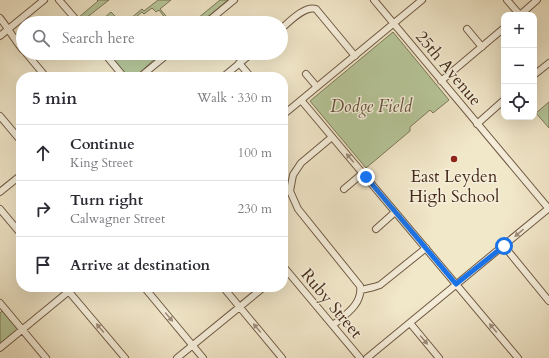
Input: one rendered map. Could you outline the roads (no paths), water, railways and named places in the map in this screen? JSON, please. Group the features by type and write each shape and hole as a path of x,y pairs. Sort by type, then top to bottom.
{"street":[{"path":"25,16 44,0"},
{"path":"59,0 73,16"},
{"path":"215,16 234,0"},
{"name":"25th Avenue","path":"374,0 549,208"},
{"path":"288,111 422,0"},
{"path":"507,0 517,12"},
{"path":"523,12 537,0"},
{"path":"288,23 305,10 312,8 316,9 355,56"},
{"path":"0,18 16,41"},
{"path":"0,36 16,23"},
{"path":"467,29 482,47"},
{"path":"441,81 501,31"},
{"path":"32,60 42,72"},
{"path":"110,60 120,72"},
{"path":"146,72 161,60"},
{"path":"229,72 244,60"},
{"path":"537,72 549,62"},
{"path":"239,64 246,72"},
{"path":"306,74 317,87"},
{"path":"301,100 518,358"},
{"path":"477,124 501,103"},
{"path":"0,116 16,135"},
{"path":"332,137 301,164 293,175 290,191 298,209 357,282 361,290 355,306 333,325"},
{"path":"344,189 362,174"},
{"path":"0,192 16,179"},
{"path":"367,358 549,208"},
{"path":"0,210 16,228"},
{"path":"376,229 395,212"},
{"path":"504,246 549,300"},
{"path":"361,290 380,284 426,248"},
{"name":"Ruby Street","path":"288,274 360,358"},
{"path":"0,348 65,292"},
{"path":"72,292 125,358"},
{"path":"148,292 204,358"},
{"path":"227,292 282,358"},
{"path":"177,358 258,292"},
{"path":"0,303 46,358"},
{"path":"410,323 439,358"}],"place":[{"name":"East Leyden High School","path":"454,159"}],"park label":[{"name":"Dodge Field","path":"371,106"}]}
